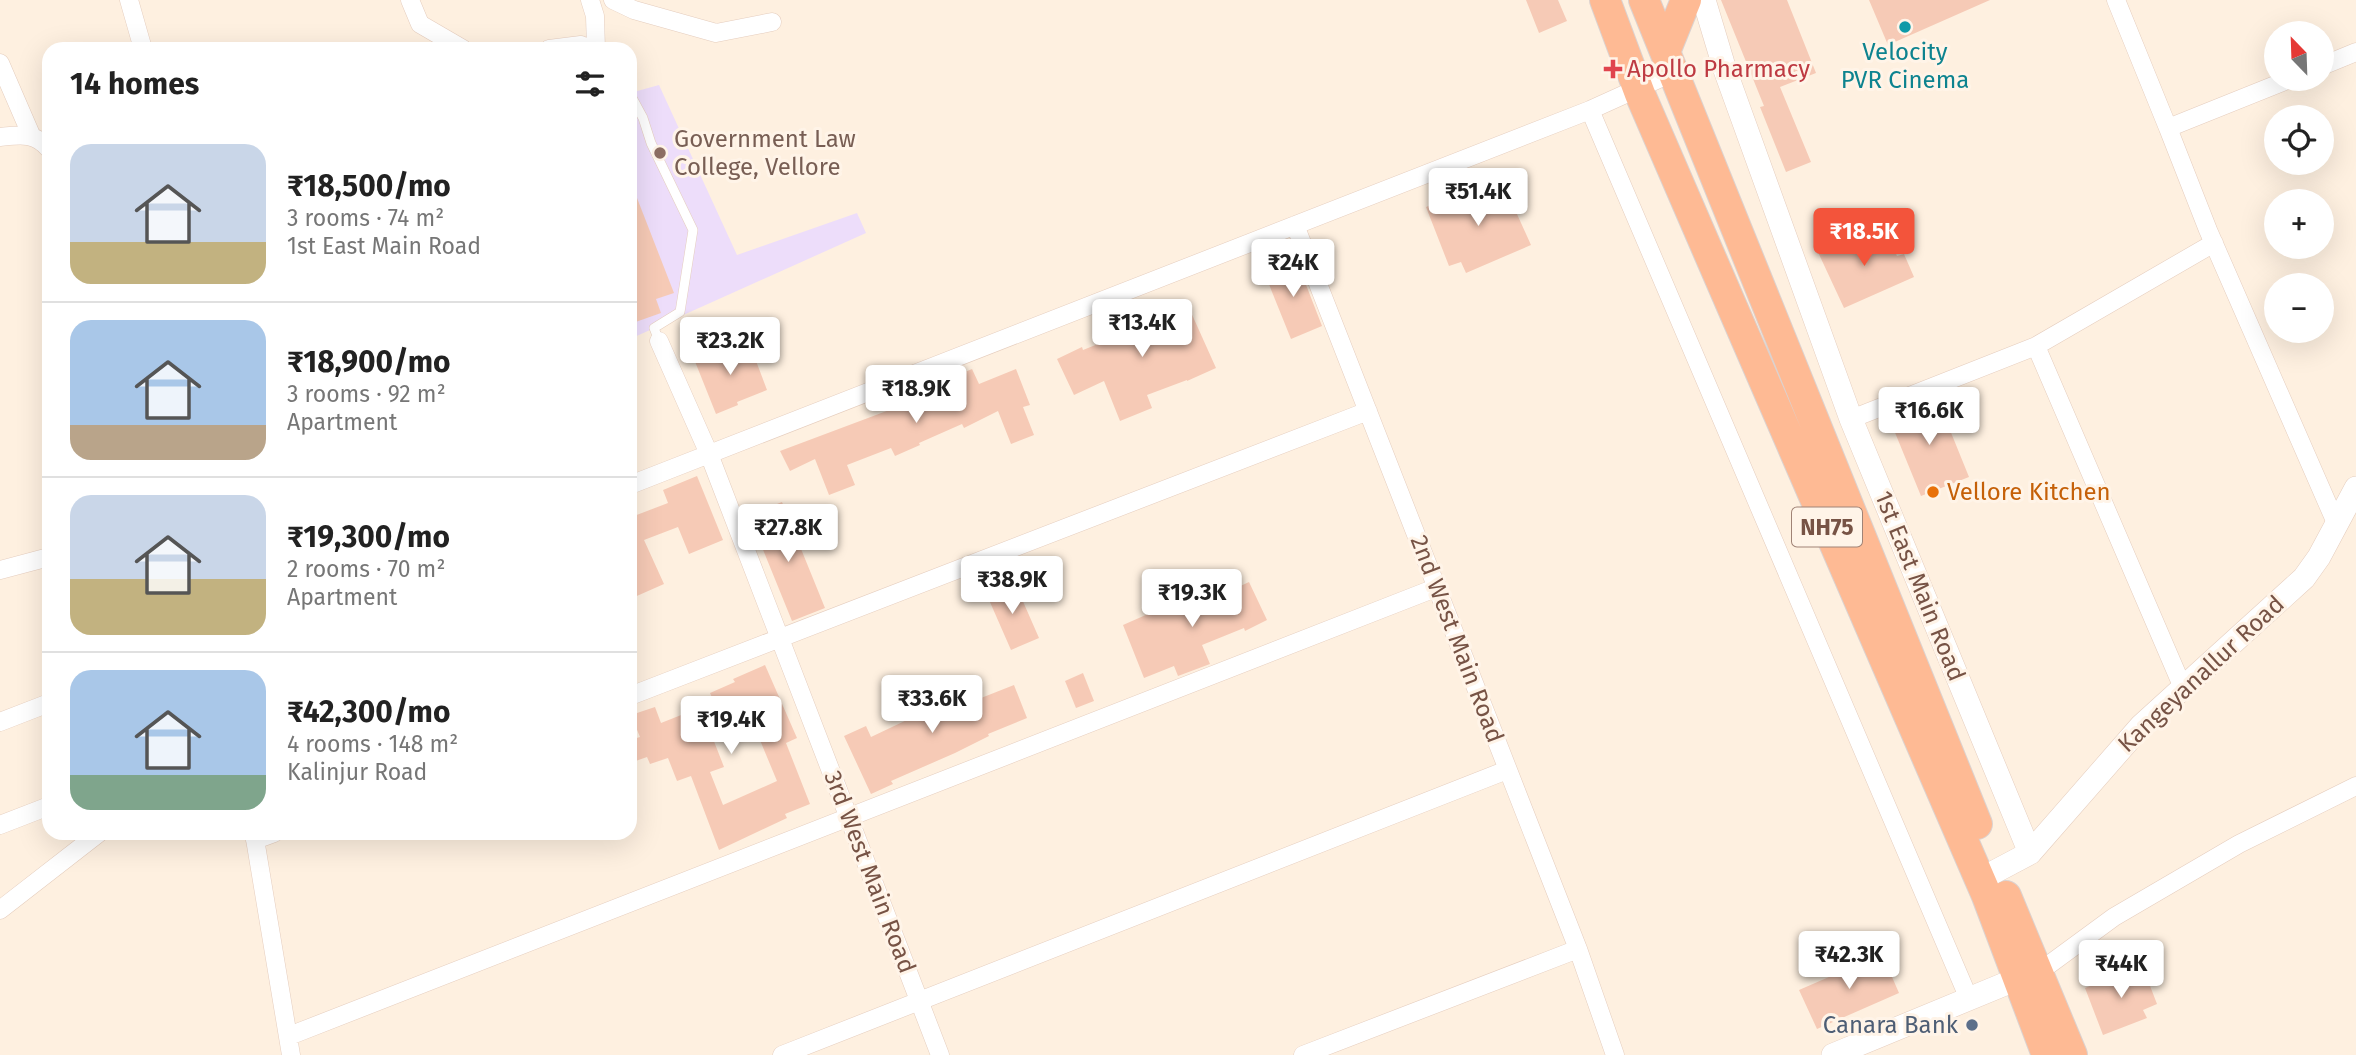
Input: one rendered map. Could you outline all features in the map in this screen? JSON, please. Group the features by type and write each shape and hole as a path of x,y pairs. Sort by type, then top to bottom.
{"highway":[{"name":"NH75","path":"1605,0 1639,89 1988,876"},
{"name":"NH75","path":"1644,0 2028,976 2072,1055"},
{"path":"1670,62 1686,0"},
{"name":"NH75","path":"2028,976 2047,1055"}],"street":[{"path":"130,0 141,42"},
{"path":"410,0 420,24 451,42"},
{"path":"590,0 595,16 596,42"},
{"path":"613,0 634,10 716,33 772,22"},
{"name":"1st East Main Road","path":"1704,0 1725,70 1851,419 2030,853"},
{"path":"2116,0 2214,243 2336,523"},
{"path":"2334,60 2356,52"},
{"path":"637,482 1590,110 1639,89 1670,62"},
{"path":"0,63 32,137"},
{"path":"2168,128 2264,89"},
{"path":"1590,110 1969,999"},
{"path":"0,136 21,135 42,141"},
{"name":"2nd West Main Road","path":"1295,225 1578,949 1615,1055"},
{"path":"1851,419 2036,346 2214,243"},
{"name":"3rd West Main Road","path":"659,341 709,454 940,1055"},
{"path":"2036,346 2183,688"},
{"path":"637,693 1368,411"},
{"name":"Kangeyanallur Road","path":"1988,876 2030,853 2141,726 2304,578 2319,557 2356,488"},
{"path":"0,570 42,559"},
{"path":"289,1036 1438,587"},
{"path":"2,717 42,705"},
{"path":"782,1055 1507,770"},
{"path":"1833,1055 2028,976 2114,917 2239,844 2356,786"},
{"path":"0,825 42,809"},
{"path":"0,911 90,840"},
{"path":"256,840 291,1055"},
{"path":"1303,1055 1578,949"}],"lane":[{"path":"637,107 651,143 693,230 680,312 654,328 659,341"}],"shaded area":[{"name":"Government Law College, Vellore","path":"659,85 737,255 857,213 866,233 637,336 637,91"}],"building":[{"path":"1526,0 1558,0 1567,21 1539,33"},
{"path":"1721,0 1787,0 1816,73 1780,87 1811,162 1786,172 1760,107 1764,106"},
{"name":"Velocity PVR Cinema","path":"1869,0 1990,0 1888,45"},
{"path":"1503,183 1531,245 1466,273 1461,262 1449,266 1426,207 1461,193 1464,200"},
{"path":"637,198 674,293 656,299 661,313 637,322"},
{"path":"1872,232 1878,245 1890,240 1897,256 1904,254 1914,277 1844,308 1817,250 1839,240 1842,246"},
{"path":"1296,259 1322,326 1291,339 1264,272"},
{"path":"1185,299 1216,368 1147,395 1152,408 1120,421 1104,381 1074,395 1057,359 1082,347 1083,350 1128,332 1124,320 1151,310 1152,314"},
{"path":"750,345 767,390 716,414 694,359 716,350 719,357"},
{"path":"972,369 979,384 1016,369 1030,405 1023,407 1034,435 1011,444 998,411 964,428 962,424 895,456 891,448 847,465 855,485 829,495 815,459 790,471 780,451 900,406 898,401"},
{"path":"1937,398 1969,477 1921,496 1889,418"},
{"path":"697,476 723,540 689,554 678,527 644,540 664,584 637,596 637,515 668,503 663,490"},
{"path":"782,502 825,608 792,621 753,525 771,518 767,508"},
{"path":"1217,578 1223,594 1249,582 1267,620 1245,631 1244,628 1202,645 1210,664 1178,676 1174,666 1144,678 1123,625 1173,603 1176,610 1206,598 1201,584"},
{"path":"1014,581 1039,638 1011,650 986,593"},
{"path":"765,665 797,738 786,743 810,804 785,814 787,818 719,850 691,776 677,781 668,758 650,764 647,757 637,761 637,738 640,737 637,713 655,707 661,723 714,702 710,693 735,682 733,679","holes":["747,709 777,781 723,805 710,772 724,767 708,726"]},
{"path":"1083,673 1094,701 1076,708 1065,681"},
{"path":"1014,685 1027,718 891,781 893,784 871,794 844,736 866,726 871,737 911,718 910,714 970,689 976,700"},
{"path":"1882,954 1899,993 1817,1029 1799,990"},
{"path":"2142,965 2157,1004 2143,1010 2147,1018 2103,1035 2085,988"}],"place":[{"name":"Velocity PVR Cinema","path":"1905,27"},
{"name":"Apollo Pharmacy","path":"1613,69"},
{"name":"Government Law College, Vellore","path":"660,153"},
{"name":"Vellore Kitchen","path":"1933,492"},
{"name":"Canara Bank","path":"1972,1025"}]}
